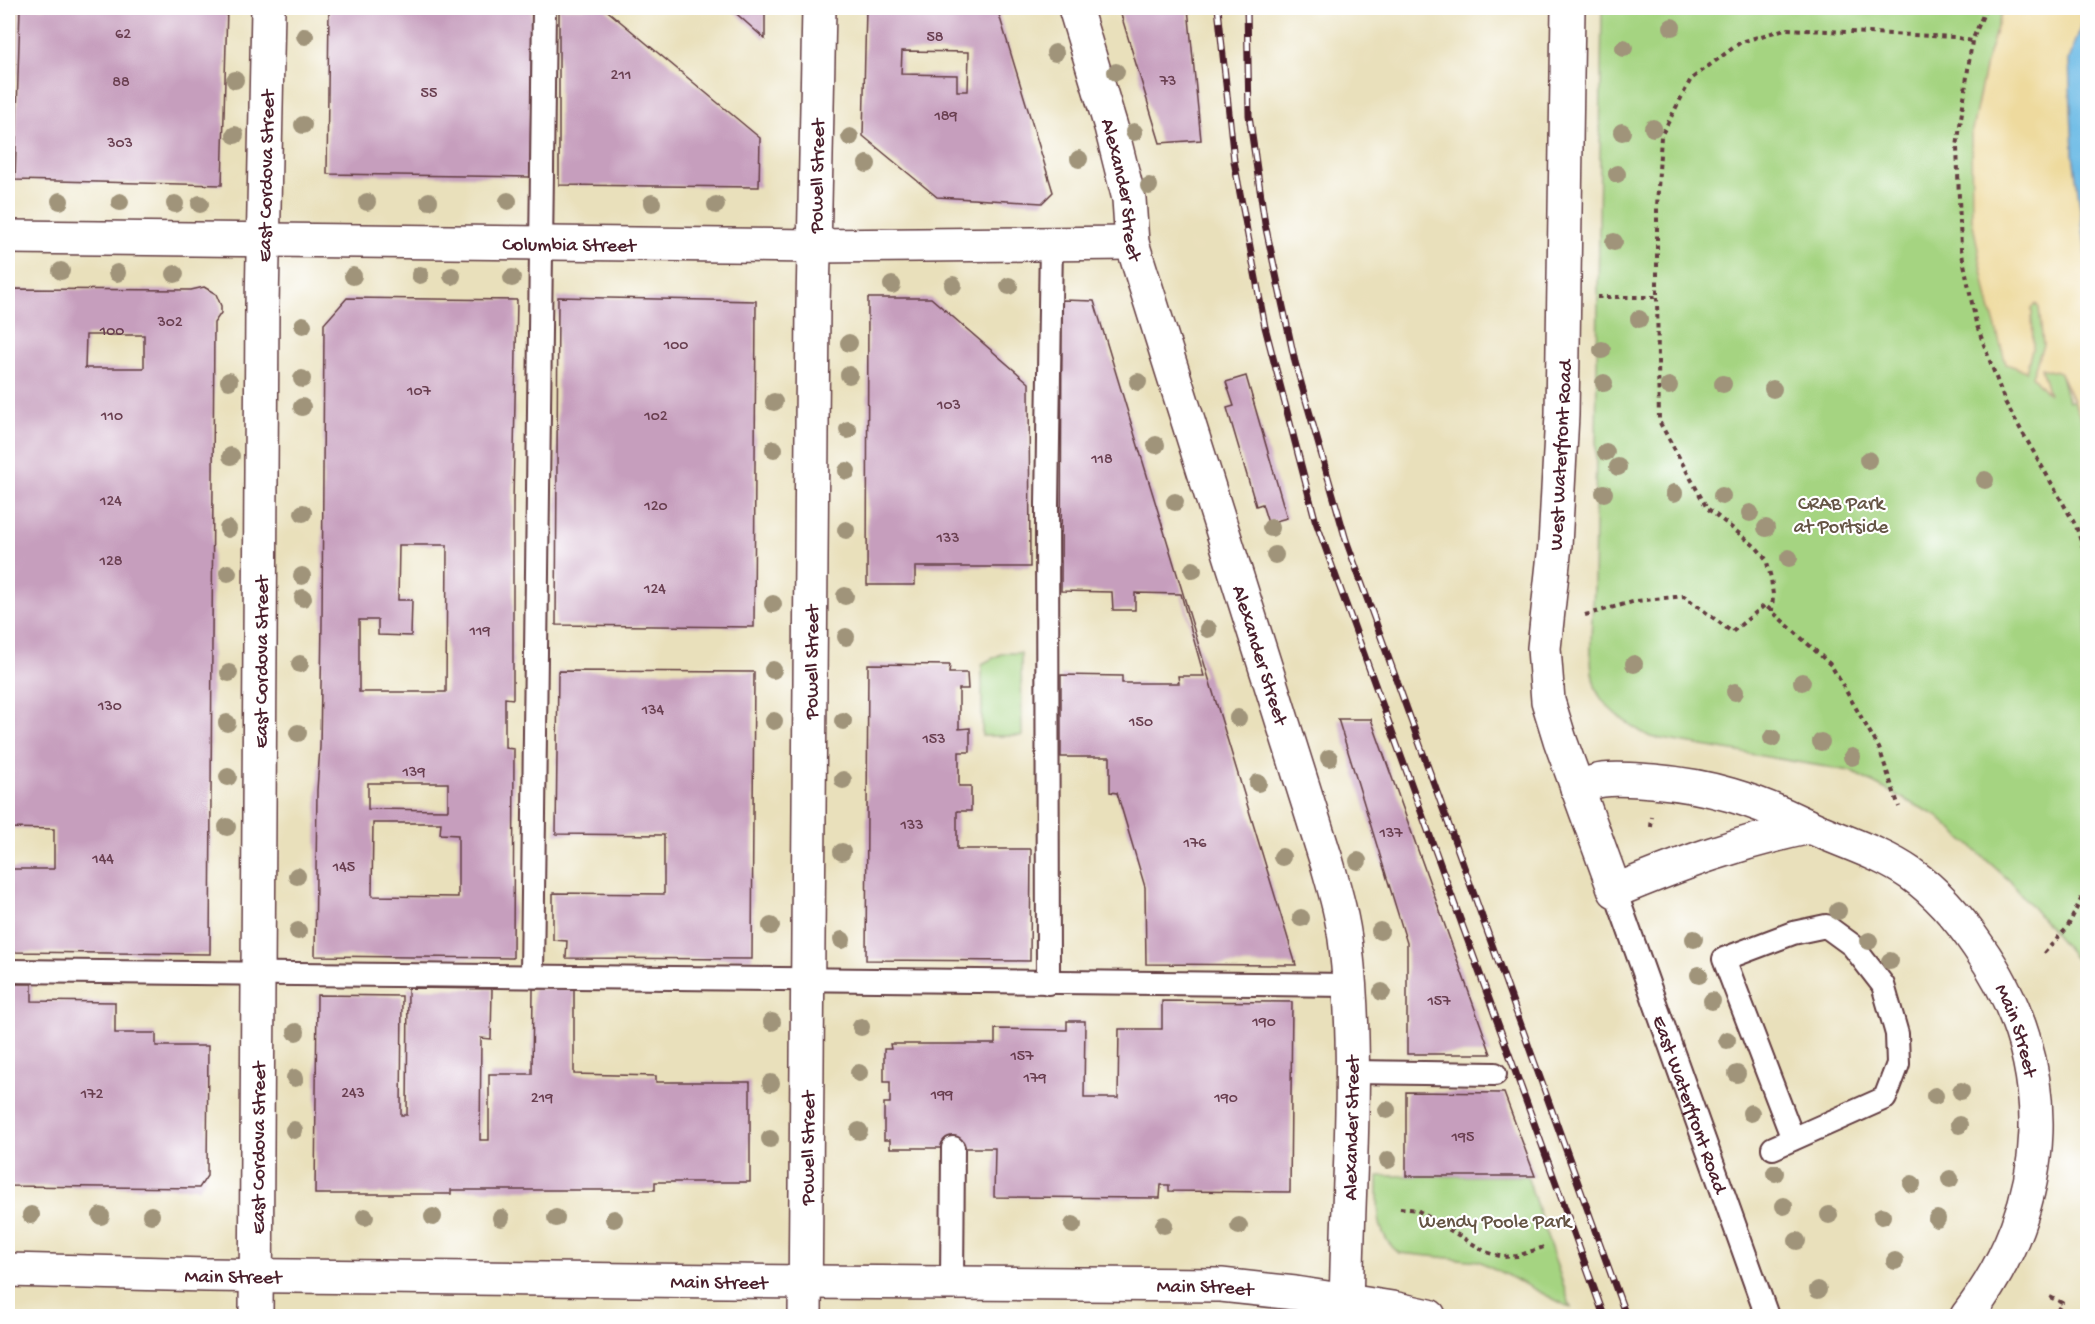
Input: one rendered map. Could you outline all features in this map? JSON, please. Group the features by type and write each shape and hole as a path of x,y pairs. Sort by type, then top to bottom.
{"street":[{"name":"East Cordova Street","path":"256,1317 263,240 268,8"},
{"name":"Powell Street","path":"805,1317 814,246 819,8"},
{"name":"Alexander Street","path":"1075,8 1121,165 1129,199 1132,243 1327,863 1341,917 1349,985 1352,1072 1346,1309"},
{"name":"West Waterfront Road","path":"1568,8 1562,415 1555,545 1544,648 1548,701 1577,788 1616,891"},
{"name":"Columbia Street","path":"8,237 814,246 1132,243"},
{"name":"Main Street","path":"1577,788 1601,780 1684,784 1724,791 1764,805 1910,873 1954,913 1988,959 2005,988 2022,1031 2032,1067 2036,1107 2031,1176 2021,1220 2009,1251 1989,1286 1967,1317"},
{"path":"1616,891 1718,850 1761,837 1810,827"},
{"name":"Main Street","path":"8,1270 806,1282 1221,1285 1346,1309 1416,1313"}],"lane":[{"path":"531,975 544,8"},
{"path":"1048,983 1047,504 1051,243"},
{"name":"East Waterfront Road","path":"1616,891 1767,1317"},
{"path":"1826,926 1852,945 1883,985 1897,1034 1898,1064 1885,1098 1783,1144 1724,959 1793,933 1826,926"},
{"path":"8,971 1349,985"},
{"path":"1352,1072 1495,1074"},
{"path":"952,1282 953,1148"}],"path":[{"path":"1986,8 1972,41 1957,147 1961,249 1976,323 2005,402 2076,526 2088,563"},
{"path":"1772,612 1773,595 1766,559 1756,547 1707,508 1659,421 1657,207 1661,136 1691,79 1741,42 1785,29 1954,37 1972,41"},
{"path":"1592,297 1657,297"},
{"path":"1585,615 1636,601 1684,596 1732,632 1765,605 1831,665 1879,748 1899,807"},
{"path":"2044,954 2067,928 2088,885"},
{"path":"1400,1208 1417,1210 1486,1252 1503,1257 1517,1256 1547,1246"},
{"path":"2050,1297 2062,1304 2054,1317"}],"green space":[{"name":"CRAB Park at Portside","path":"1602,8 2054,8 2047,324 2068,401 2087,402 2087,992 2078,962 2010,881 1937,816 1850,771 1650,737 1615,714 1599,695 1592,672 1591,643 1594,587"},
{"path":"1003,653 1021,653 1022,736 982,736 982,664"},
{"name":"Wendy Poole Park","path":"1378,1176 1527,1176 1571,1308 1479,1261 1399,1253 1385,1237 1381,1228 1378,1208"}],"sand":[{"path":"2003,8 2087,8 2087,431 2060,373 2041,368 2049,395 2032,376 2043,345 2039,308 2036,304 2032,309 2033,346 2026,371 2006,364 1988,300 1972,219 1971,135 1986,63"}],"water":[{"path":"2087,10 2087,261 2073,154 2069,60"}],"building":[{"path":"20,8 227,8 222,185 15,180"},
{"path":"329,8 532,8 530,177 327,174"},
{"path":"559,8 604,8 760,138 759,187 559,185"},
{"path":"730,8 765,8 765,39"},
{"path":"866,8 997,8 1053,192 1042,203 937,197 863,136","holes":["902,51 969,52 968,91 957,91 957,75 901,74"]},
{"path":"1119,8 1188,8 1201,140 1160,143"},
{"path":"204,287 216,294 221,306 221,313 214,323 210,954 8,952 8,869 54,869 54,829 8,828 11,289 191,290","holes":["86,335 144,335 144,368 85,368"]},
{"path":"558,297 756,301 754,627 556,625"},
{"path":"347,298 517,300 513,503 513,699 505,698 505,748 514,749 513,958 315,956 322,623 324,324","holes":["399,545 447,545 446,692 359,692 359,620 378,620 378,635 411,636 412,600 398,600","368,783 448,783 448,810 368,809","373,823 441,823 440,834 458,835 458,897 372,896"]},
{"path":"868,298 931,298 1029,383 1030,567 915,567 915,585 867,585"},
{"path":"1062,300 1094,301 1296,965 1146,964 1145,887 1117,793 1110,792 1110,757 1061,757 1061,675 1122,676 1122,683 1179,683 1178,676 1204,676 1181,594 1135,593 1135,610 1113,610 1112,592 1061,591"},
{"path":"1246,376 1287,518 1268,523 1262,504 1256,506 1227,408 1234,406 1226,382"},
{"path":"868,664 950,665 949,673 967,673 968,689 959,689 959,729 970,728 970,752 959,752 959,786 971,786 971,811 957,811 957,849 1031,849 1030,961 866,960"},
{"path":"558,671 754,672 752,959 566,958 567,941 553,940 553,893 664,894 664,835 556,834"},
{"path":"1338,719 1371,719 1491,1054 1407,1054 1407,943"},
{"path":"8,984 32,984 32,1001 115,1002 115,1033 156,1033 156,1046 208,1046 207,1176 199,1188 8,1186"},
{"path":"408,988 492,989 491,1039 481,1038 480,1140 489,1140 489,1074 532,1074 533,989 574,988 574,1074 656,1076 656,1082 750,1082 750,1182 655,1182 655,1190 451,1190 451,1194 315,1194 317,995 402,996 401,1115 407,1115"},
{"path":"1162,1001 1292,1002 1290,1192 1169,1191 1169,1185 1161,1185 1160,1198 994,1197 995,1148 890,1148 890,1140 884,1140 884,1103 890,1103 890,1082 884,1082 884,1049 891,1049 890,1044 995,1044 995,1029 1067,1030 1067,1021 1085,1021 1084,1098 1118,1098 1119,1029 1162,1029"},
{"path":"1406,1092 1504,1093 1535,1176 1406,1176"}],"railway":[{"path":"1218,8 1234,161 1265,327 1315,519 1604,1316"},
{"path":"1247,8 1249,115 1265,224 1295,362 1346,540 1626,1316"}]}
